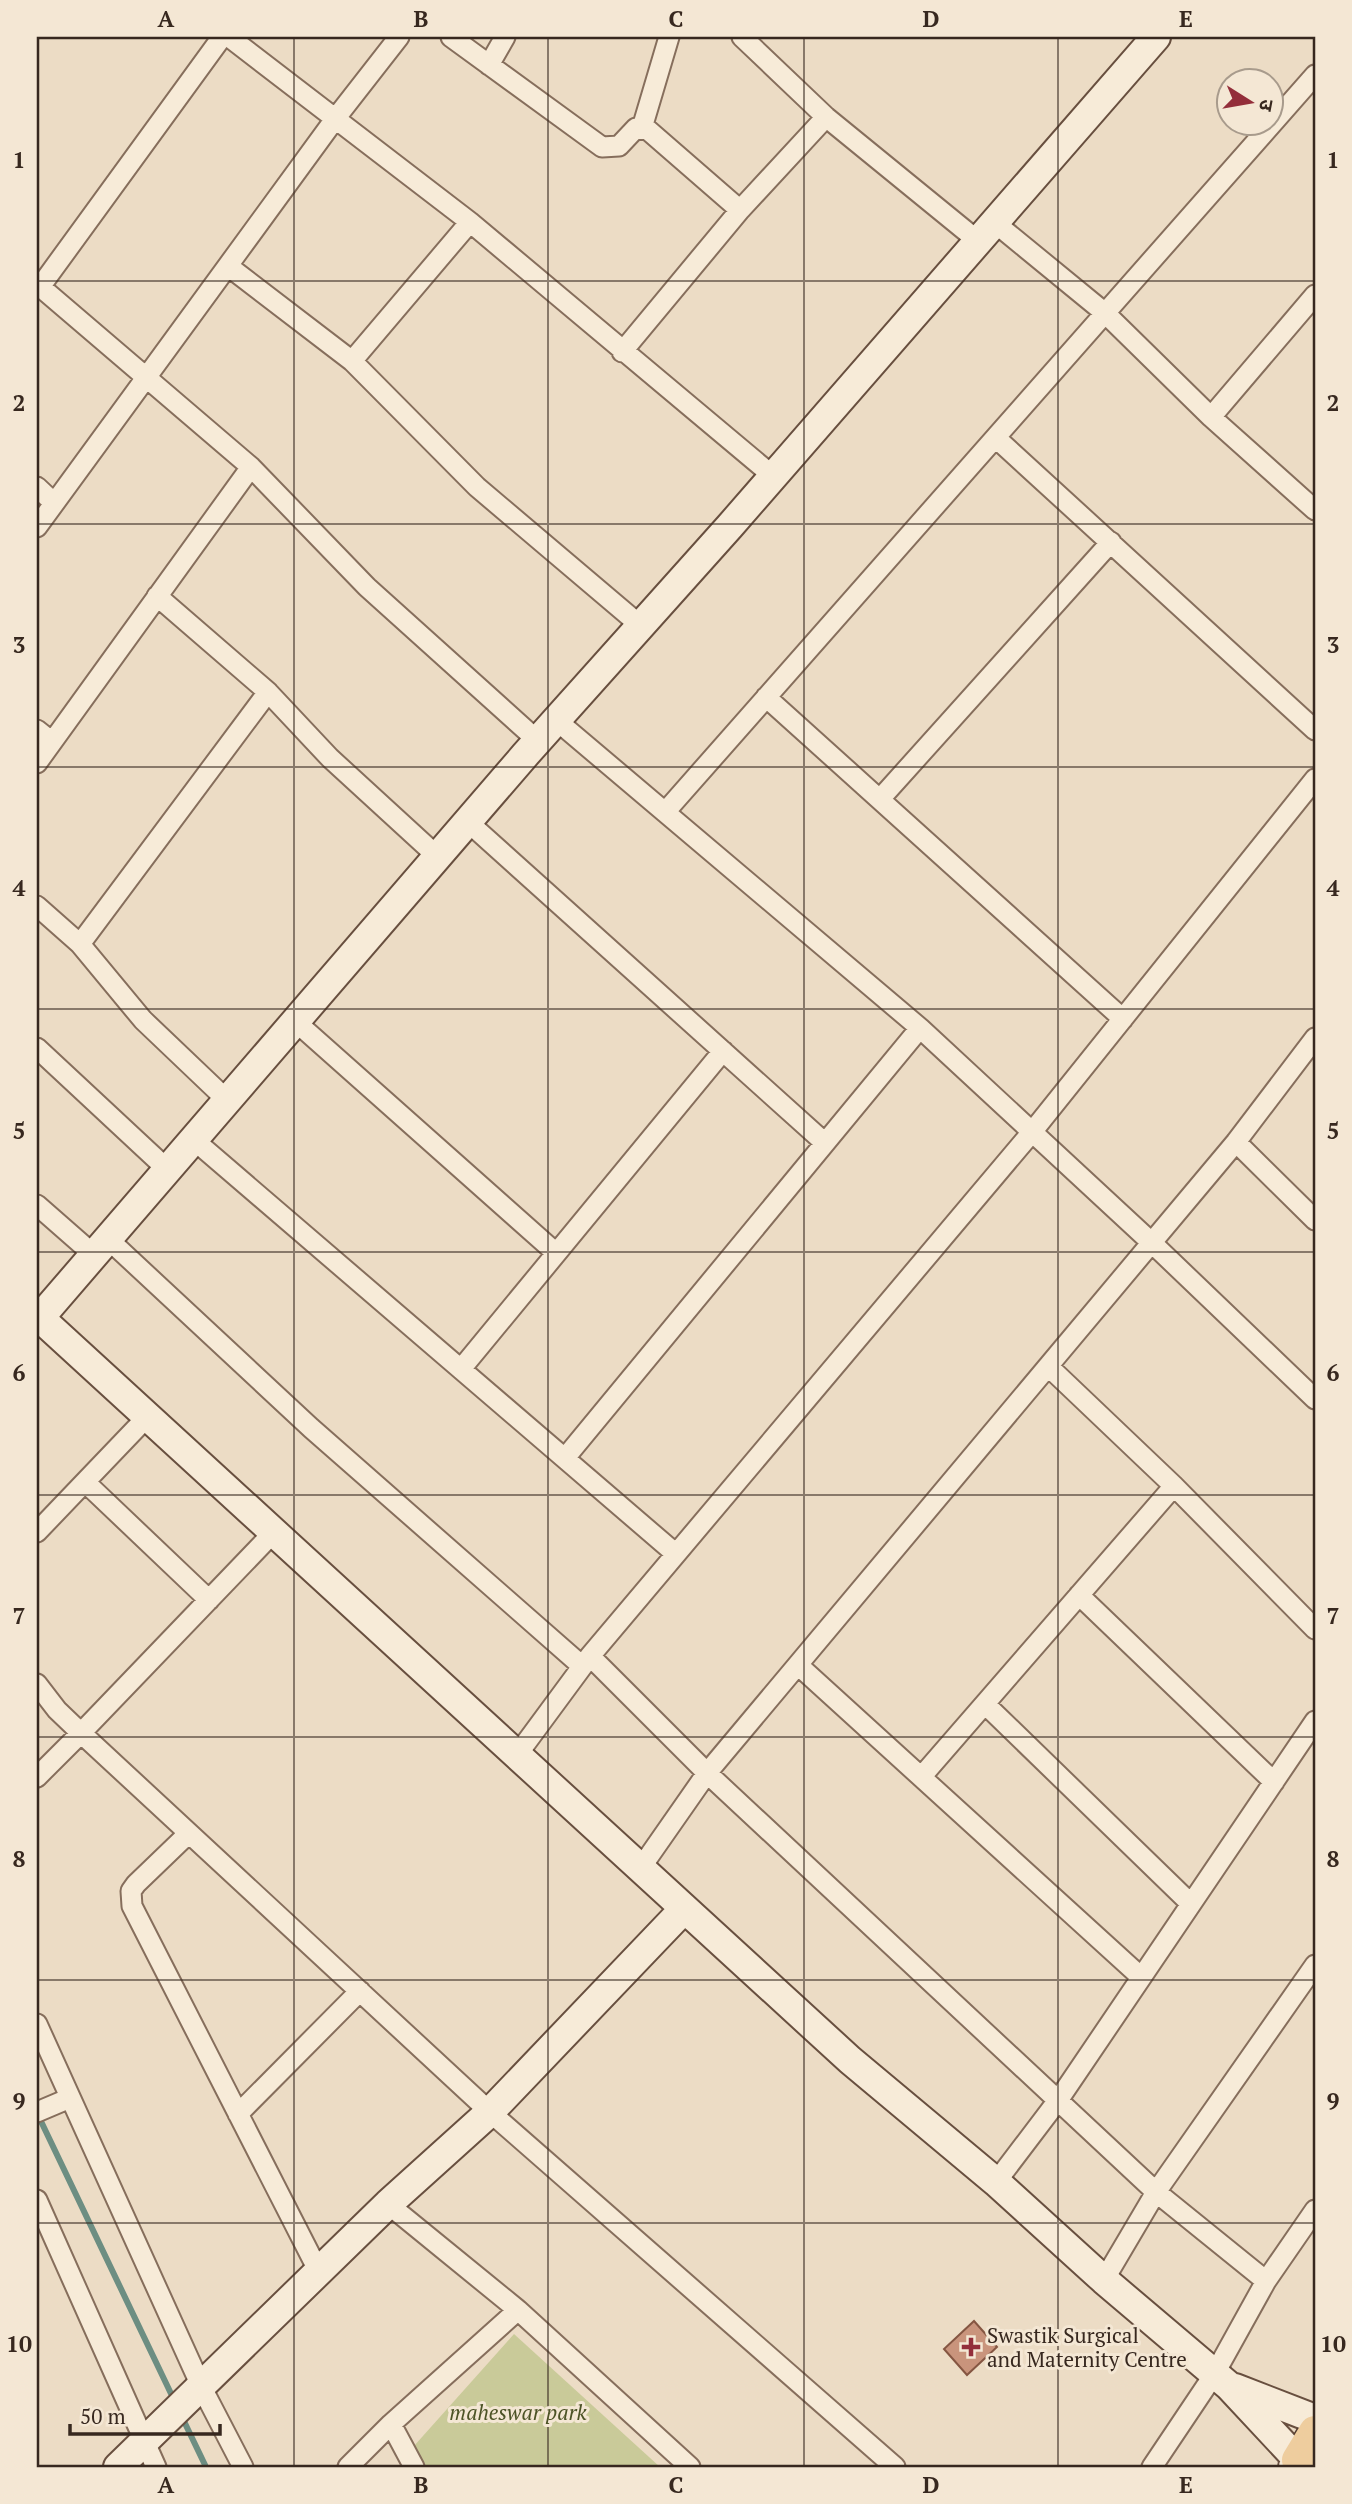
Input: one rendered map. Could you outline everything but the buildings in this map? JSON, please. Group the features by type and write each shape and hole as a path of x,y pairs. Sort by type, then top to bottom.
{"main road":[{"path":"1299,2465 1315,2432"}],"street":[{"path":"222,37 38,285 251,467 367,587 547,731 666,811 920,1028 1152,1243 1315,1399"},
{"path":"229,37 470,222 773,476"},
{"path":"37,527 335,119 399,37"},
{"path":"450,37 602,147 619,146 632,131 642,128"},
{"path":"489,65 505,37"},
{"path":"642,128 669,37"},
{"path":"742,37 826,117 986,232 1105,313 1211,417 1315,510"},
{"path":"1156,37 547,731 38,1320 850,2060 996,2182 1104,2280 1222,2379 1299,2465"},
{"path":"666,811 1315,75"},
{"path":"622,352 740,211 826,117"},
{"path":"642,128 740,211"},
{"path":"352,361 470,222"},
{"path":"228,266 352,361 477,487 641,626"},
{"path":"1211,417 1315,295"},
{"path":"996,438 1315,730"},
{"path":"37,762 44,736 158,596 251,467"},
{"path":"37,487 54,503"},
{"path":"880,799 1111,542"},
{"path":"158,596 268,692 330,758 438,857"},
{"path":"80,944 268,692"},
{"path":"766,696 1123,1019"},
{"path":"517,1755 586,1661 1032,1132 1315,779"},
{"path":"468,822 825,1143"},
{"path":"37,906 80,944 143,1020 228,1101"},
{"path":"296,1021 556,1253"},
{"path":"565,1458 920,1028"},
{"path":"640,1869 707,1773 1236,1142 1315,1038"},
{"path":"37,1048 168,1171"},
{"path":"461,1369 723,1051"},
{"path":"194,1140 676,1554"},
{"path":"1236,1142 1315,1220"},
{"path":"37,1205 101,1247 586,1661 1156,2192 1266,2281"},
{"path":"1049,1367 1174,1486 1315,1629"},
{"path":"37,1532 147,1417"},
{"path":"85,1482 209,1600"},
{"path":"922,1776 1174,1486"},
{"path":"37,1777 273,1533"},
{"path":"1079,1595 1274,1782"},
{"path":"798,1665 1141,1978"},
{"path":"37,1685 57,1710 81,1733 490,2112 895,2467"},
{"path":"985,1704 1191,1904"},
{"path":"996,2182 1059,2099 1315,1721"},
{"path":"189,1833 136,1884 131,1896 138,1920 319,2272"},
{"path":"118,2467 151,2448 196,2394 388,2204 490,2112 684,1909"},
{"path":"1104,2280 1156,2192 1315,1965"},
{"path":"238,2114 359,1992"},
{"path":"37,2024 64,2101 196,2394 243,2467"},
{"path":"37,2112 64,2101"},
{"path":"37,2200 151,2448"},
{"path":"388,2204 518,2310 690,2467"},
{"path":"1152,2467 1222,2379 1266,2281 1315,2210"},
{"path":"348,2467 391,2424 518,2310"},
{"path":"1222,2379 1315,2419"},
{"path":"391,2424 414,2467"}],"green space":[{"name":"maheswar park","path":"514,2334 660,2467 425,2467 414,2446"}],"waterway":[{"path":"38,2115 175,2402"},
{"path":"181,2415 206,2467"}],"place":[{"name":"Swastik Surgical and Maternity Centre","path":"971,2347"}]}
